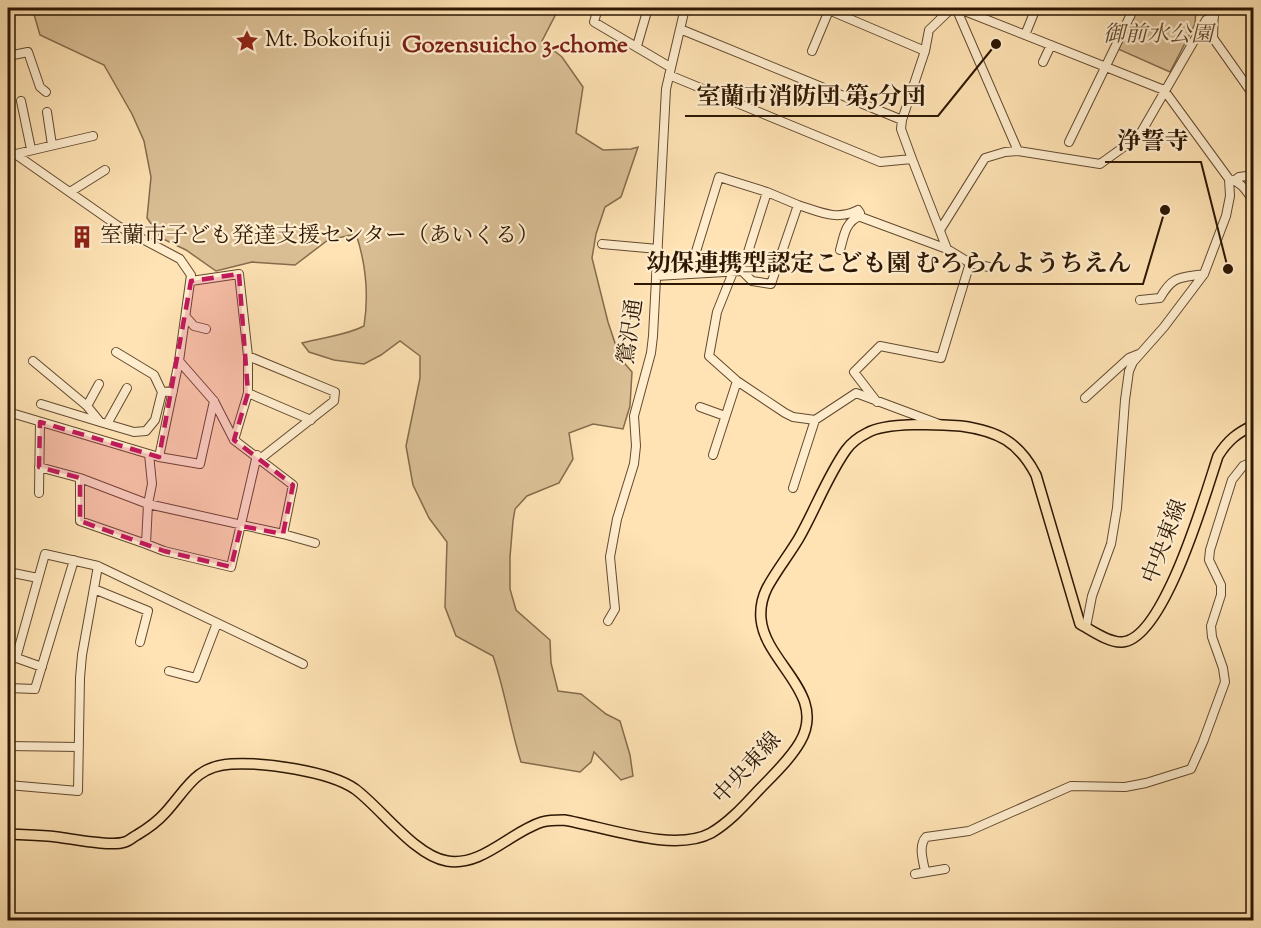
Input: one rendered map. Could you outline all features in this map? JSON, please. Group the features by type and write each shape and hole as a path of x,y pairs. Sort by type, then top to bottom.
{"main road":[{"name":"中央東線","path":"8,834 58,837 98,843 124,843 158,820 192,779 200,773 217,765 232,764 267,766 334,777 357,790 426,853 443,861 458,862 483,854 540,823 552,820 576,822 659,840 688,840 711,832 740,810 795,750 800,741 807,724 806,707 803,697 763,630 761,607 768,586 800,537 848,447 867,433 880,427 962,426 1011,441 1030,463 1036,476 1061,554 1079,622 1109,639 1124,643 1142,631 1171,587 1218,456 1232,437 1254,425"}],"street":[{"path":"598,8 594,22 637,46 670,70 880,162 912,159"},
{"path":"637,46 648,8"},
{"name":"鶯沢通","path":"608,621 615,609 610,557 617,519 634,464 636,446 634,416 651,353 666,100 670,70 685,8"},
{"path":"812,51 828,8 925,51"},
{"path":"955,8 1018,151"},
{"path":"947,249 912,159 902,129 902,120 925,51 929,30 955,8 967,10 1164,90 1232,179 1244,188 1254,202"},
{"path":"1025,35 1036,8"},
{"path":"1069,142 1134,8"},
{"path":"1214,8 1213,38 1254,96"},
{"path":"940,230 985,158 1018,151 1100,164 1139,136 1206,20 1214,17"},
{"path":"680,28 902,120"},
{"path":"1043,62 1052,45"},
{"path":"8,56 28,52 40,87 46,92"},
{"path":"21,101 31,149"},
{"path":"47,112 52,145"},
{"path":"16,154 93,136"},
{"path":"8,149 118,226 180,259 191,275 179,361 159,457"},
{"path":"70,192 105,170"},
{"path":"1232,179 1254,175"},
{"path":"689,274 718,177 837,216 846,216 858,210 860,213 858,216"},
{"path":"1086,627 1092,596 1111,544 1117,508 1126,383 1133,362 1164,327 1204,274 1226,216 1232,179"},
{"path":"1244,188 1254,186"},
{"path":"742,271 767,192"},
{"path":"742,271 752,281 771,285 798,205"},
{"path":"858,216 947,249 970,263 989,267"},
{"path":"840,250 848,225 858,216"},
{"path":"602,244 658,249"},
{"path":"877,402 854,372 880,346 941,358 970,263"},
{"path":"656,276 742,271"},
{"path":"733,272 717,312 709,356 737,381 786,413 793,417 815,420"},
{"path":"191,281 238,274 248,356 248,393 234,440"},
{"path":"1140,300 1160,298 1168,284 1174,279 1204,274"},
{"path":"186,317 194,326 206,328"},
{"path":"41,404 134,432 146,431 155,420 162,392 154,375 116,352"},
{"path":"1085,398 1130,358 1141,353"},
{"path":"80,478 80,521 164,551 231,567 258,457 334,401 335,392 248,356"},
{"path":"33,361 87,406 103,423"},
{"path":"179,361 214,401 234,440 293,485 283,534"},
{"path":"713,455 737,381"},
{"path":"87,406 99,384"},
{"path":"103,423 128,388"},
{"path":"162,392 173,391"},
{"path":"248,393 311,420"},
{"path":"793,488 815,420 856,393 927,418 940,425"},
{"path":"8,412 159,457 200,464 214,401"},
{"path":"700,407 725,417"},
{"path":"39,494 40,422"},
{"path":"146,543 148,504 152,484 148,454"},
{"path":"925,871 922,846 926,837 969,831 1071,786 1125,787 1191,769 1225,682 1223,668 1212,637 1211,626 1221,595 1221,585 1209,560 1210,550 1232,480 1243,466 1254,461"},
{"path":"39,467 80,478 148,504 315,543"},
{"path":"42,667 12,656 45,554 98,566 303,664"},
{"path":"8,688 35,689 74,560"},
{"path":"8,785 78,791 80,678 98,566"},
{"path":"8,572 38,578"},
{"path":"94,589 148,611 140,642"},
{"path":"169,672 196,678 217,622"},
{"path":"8,746 79,747"},
{"path":"915,874 945,869"}],"highlighted area":[{"path":"239,274 248,393 234,440 293,485 283,534 241,526 231,567 164,551 80,521 80,478 39,467 40,422 159,457 191,281"}],"green space":[{"path":"8,8 559,8 542,41 562,57 583,87 576,133 603,150 638,147 621,197 605,207 596,234 592,258 608,322 620,358 632,372 630,406 623,429 593,424 569,433 573,459 559,483 527,496 515,509 510,557 510,589 516,610 550,640 551,663 558,691 581,694 606,714 620,721 630,755 633,776 621,780 594,752 591,762 580,772 521,762 493,656 456,636 445,607 447,542 429,518 413,485 406,446 420,378 420,356 400,341 364,364 334,360 309,352 302,343 342,334 364,326 366,279 356,234 328,240 295,265 252,262 216,271 186,250 161,238 147,218 151,177 144,141 132,114 104,65 40,35 33,11 12,9 8,18"},
{"name":"御前水公園","path":"1138,8 1196,8 1195,24 1170,72 1118,49"}],"place":[{"name":"Mt. Bokoifuji","path":"247,41"},
{"name":"室蘭市消防団 第5分団","path":"996,44"},
{"name":"幼保連携型認定こども園 むろらんようちえん","path":"1165,210"},
{"name":"室蘭市子ども発達支援センター（あいくる）","path":"82,237"},
{"name":"浄誓寺","path":"1228,269"}],"district":[{"name":"Gozensuicho 3-chome","path":"515,46"}]}
